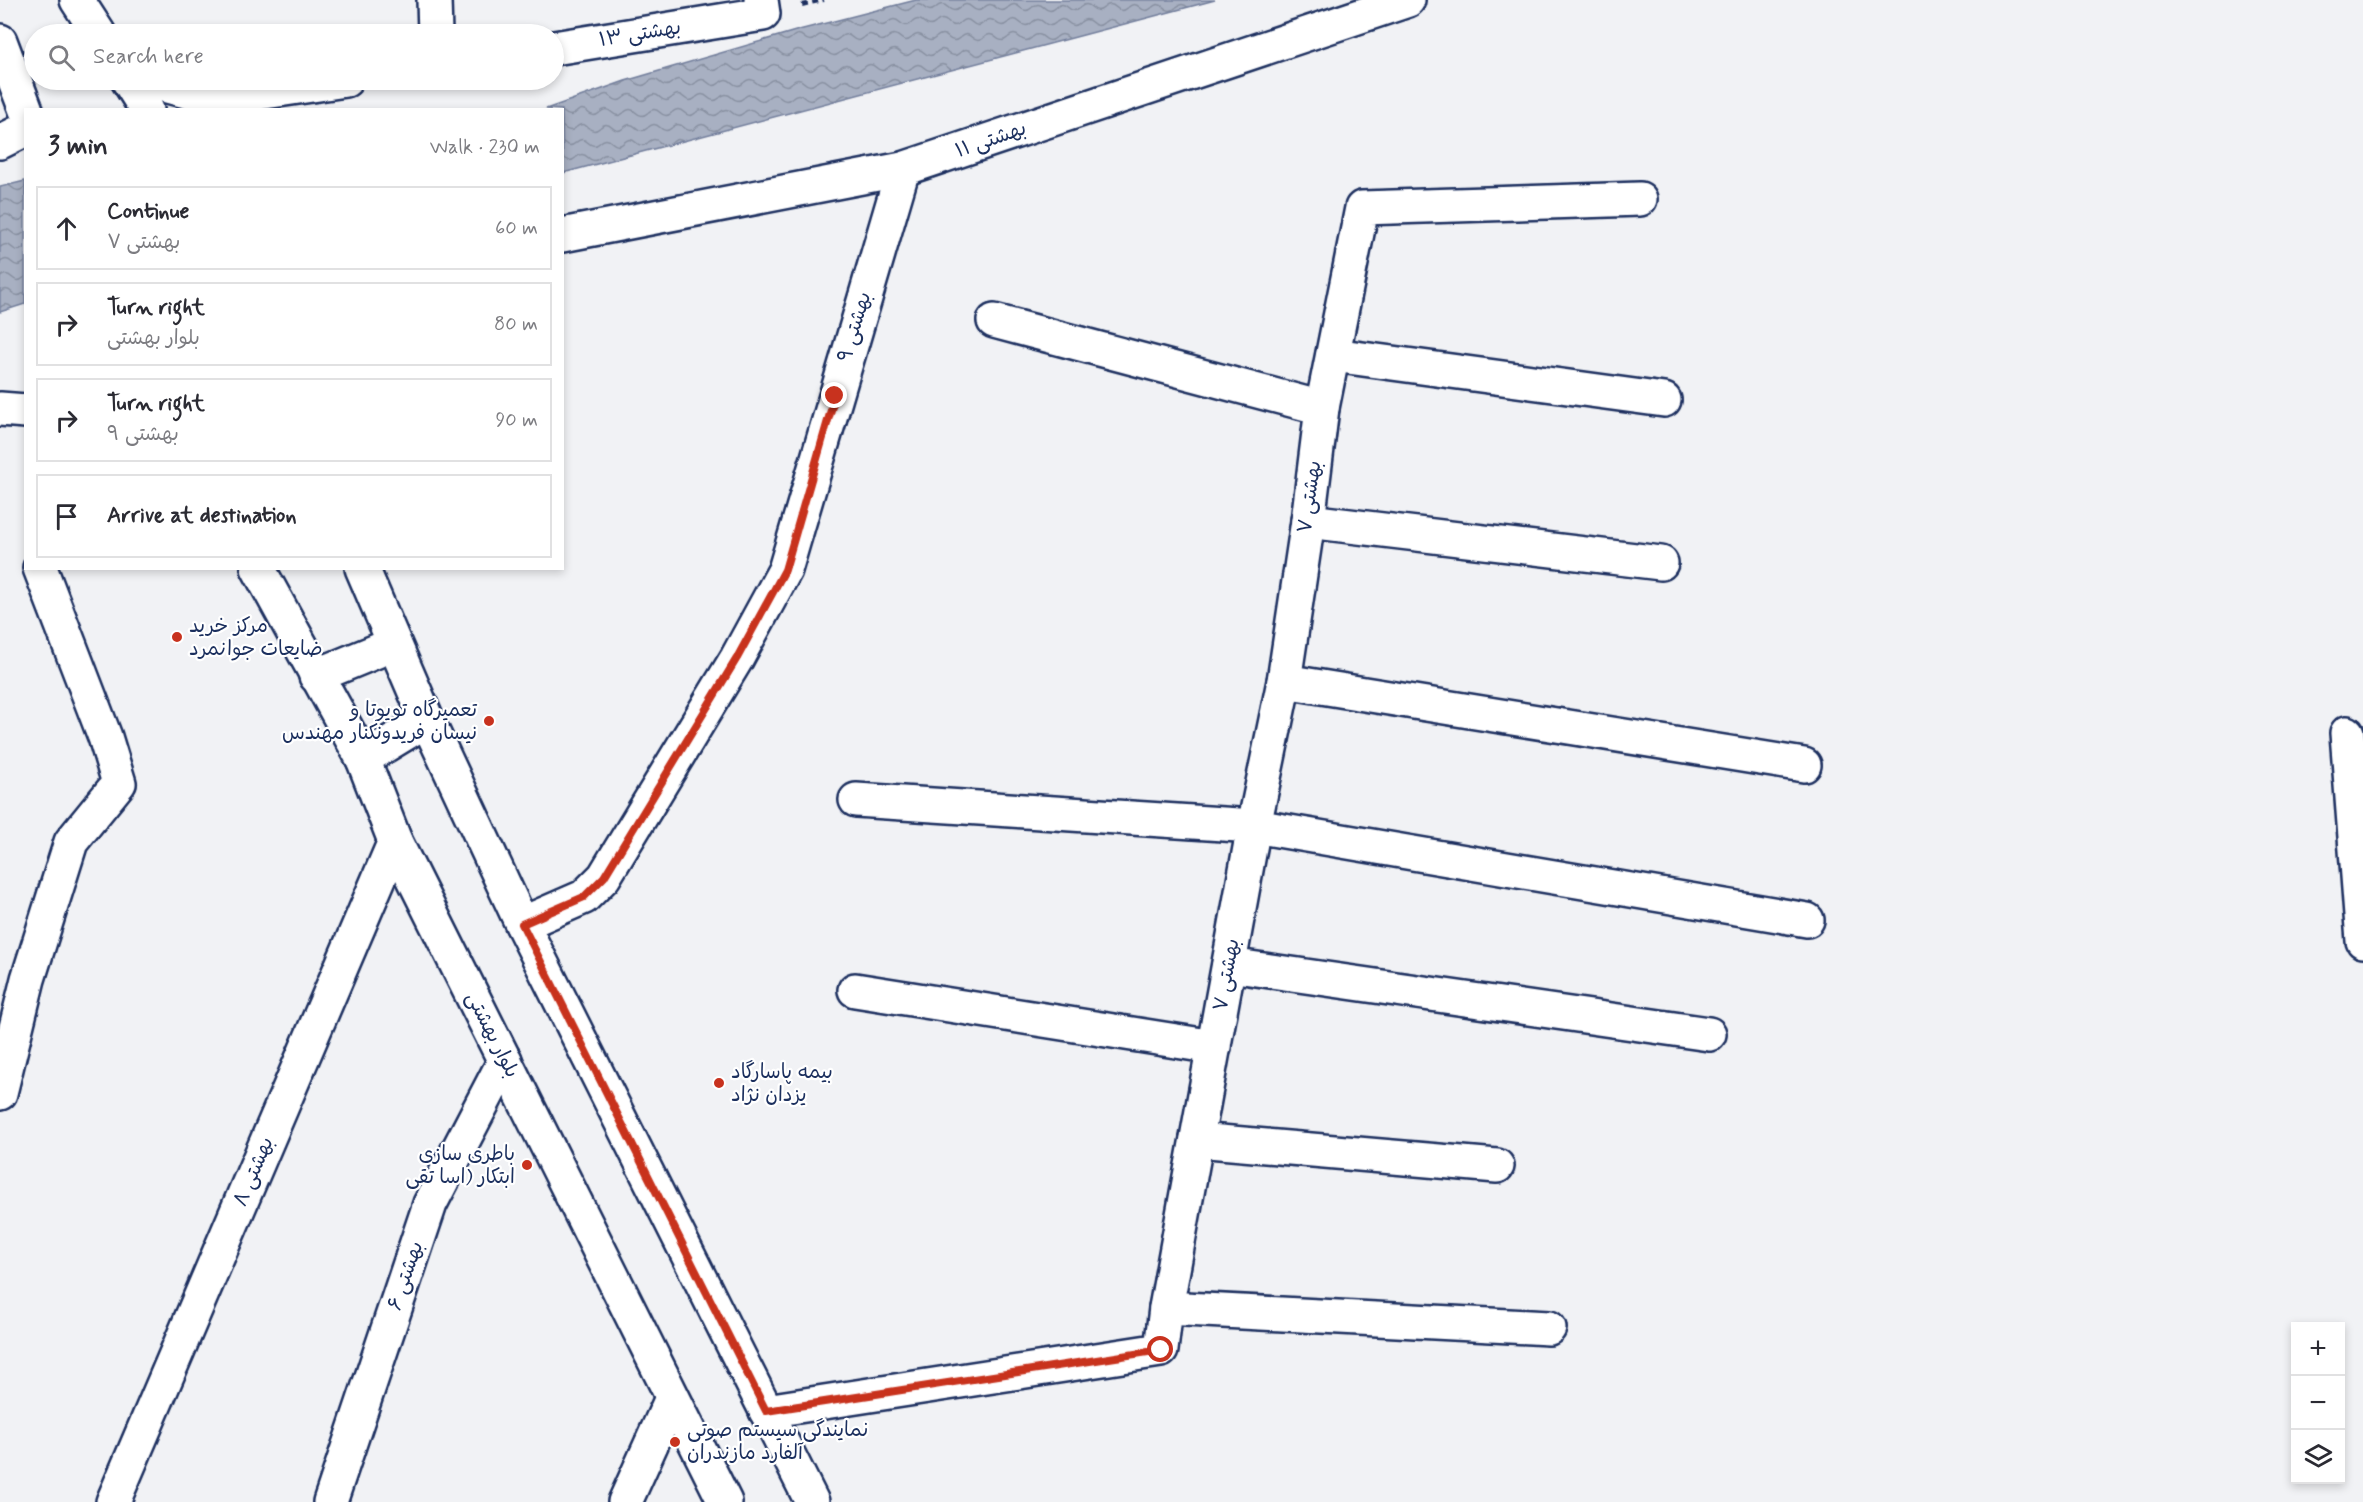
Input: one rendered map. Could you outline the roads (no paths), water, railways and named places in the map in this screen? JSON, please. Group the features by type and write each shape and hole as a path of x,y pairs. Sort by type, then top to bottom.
{"street":[{"path":"77,0 93,24"},
{"path":"434,0 435,24"},
{"name":"بهشتی ۱۱","path":"564,235 903,169 1408,0"},
{"name":"بهشتی ۱۳","path":"564,46 762,7"},
{"path":"0,40 26,108"},
{"path":"134,90 146,108"},
{"path":"182,90 216,99 278,90"},
{"path":"0,142 24,130"},
{"name":"بهشتی ۹","path":"522,924 584,897 604,877 737,658 785,570 903,169"},
{"name":"بهشتی ۷","path":"766,1411 1161,1350 1166,1308 1254,826 1284,681 1322,408 1362,208 1640,199"},
{"path":"994,321 1322,408"},
{"path":"1333,355 1664,400"},
{"path":"0,410 24,411"},
{"path":"1308,521 1661,563"},
{"path":"0,1093 28,979 70,842 119,783 105,737 41,570"},
{"name":"بلوار بهشتی","path":"259,570 363,759 394,841 725,1502"},
{"path":"363,570 427,720 522,924 812,1502"},
{"path":"316,676 394,644"},
{"path":"1284,681 1804,765"},
{"path":"363,759 427,720"},
{"path":"2348,733 2363,941"},
{"path":"856,800 1254,826 1807,920"},
{"name":"بهشتی ۸","path":"113,1502 394,841"},
{"path":"1229,964 1709,1034"},
{"path":"855,990 1214,1047"},
{"name":"بهشتی ۶","path":"330,1502 430,1204 505,1060"},
{"path":"1197,1140 1497,1166"},
{"path":"1166,1308 1549,1328"},
{"path":"625,1502 672,1398"}],"water":[{"path":"916,0 1215,0 564,173 564,108 549,108 625,81 799,30"},
{"path":"24,181 24,304 0,312 0,187"}],"place":[{"name":"مرکز خرید ضایعات جوانمرد","path":"177,637"},
{"name":"تعمیرگاه تویوتا و نیسان فریدونکنار مهندس","path":"489,721"},
{"name":"بیمه پاسارگاد یزدان نژاد","path":"719,1083"},
{"name":"باطری سازی ابتکار (اسا تقی","path":"527,1165"},
{"name":"نمایندگی سیستم صوتی آلفارد مازندران","path":"675,1442"}]}
